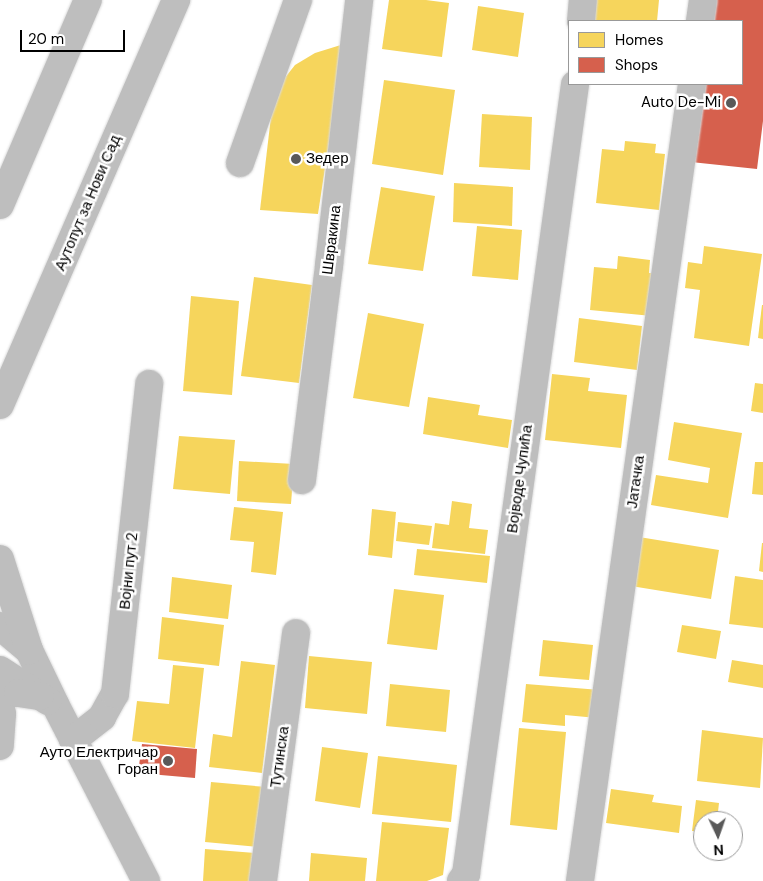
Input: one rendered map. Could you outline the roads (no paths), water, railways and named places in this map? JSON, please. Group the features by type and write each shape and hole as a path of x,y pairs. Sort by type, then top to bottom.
{"street":[{"path":"0,205 88,0"},
{"name":"Аутопут за Нови Сад","path":"0,405 176,0"},
{"path":"240,163 298,0"},
{"name":"Швракина","path":"302,480 359,0"},
{"path":"581,20 584,0"},
{"path":"700,20 704,0"},
{"name":"Војводе Чупића","path":"463,877 575,85"},
{"name":"Јатачка","path":"580,881 692,85"},
{"name":"Војни пут 2","path":"73,740 102,717 115,694 149,384"},
{"path":"0,559 29,650 48,701 73,740 146,881"},
{"path":"0,626 29,650"},
{"name":"Тутинска","path":"264,881 296,633"},
{"path":"0,670 48,701"},
{"path":"0,693 48,701"},
{"path":"0,703 2,714 0,746"}],"place":[{"name":"Auto De-Mi","path":"731,103"},
{"name":"Зедер","path":"296,159"},
{"name":"Ауто Електричар Горан","path":"168,761"}]}
